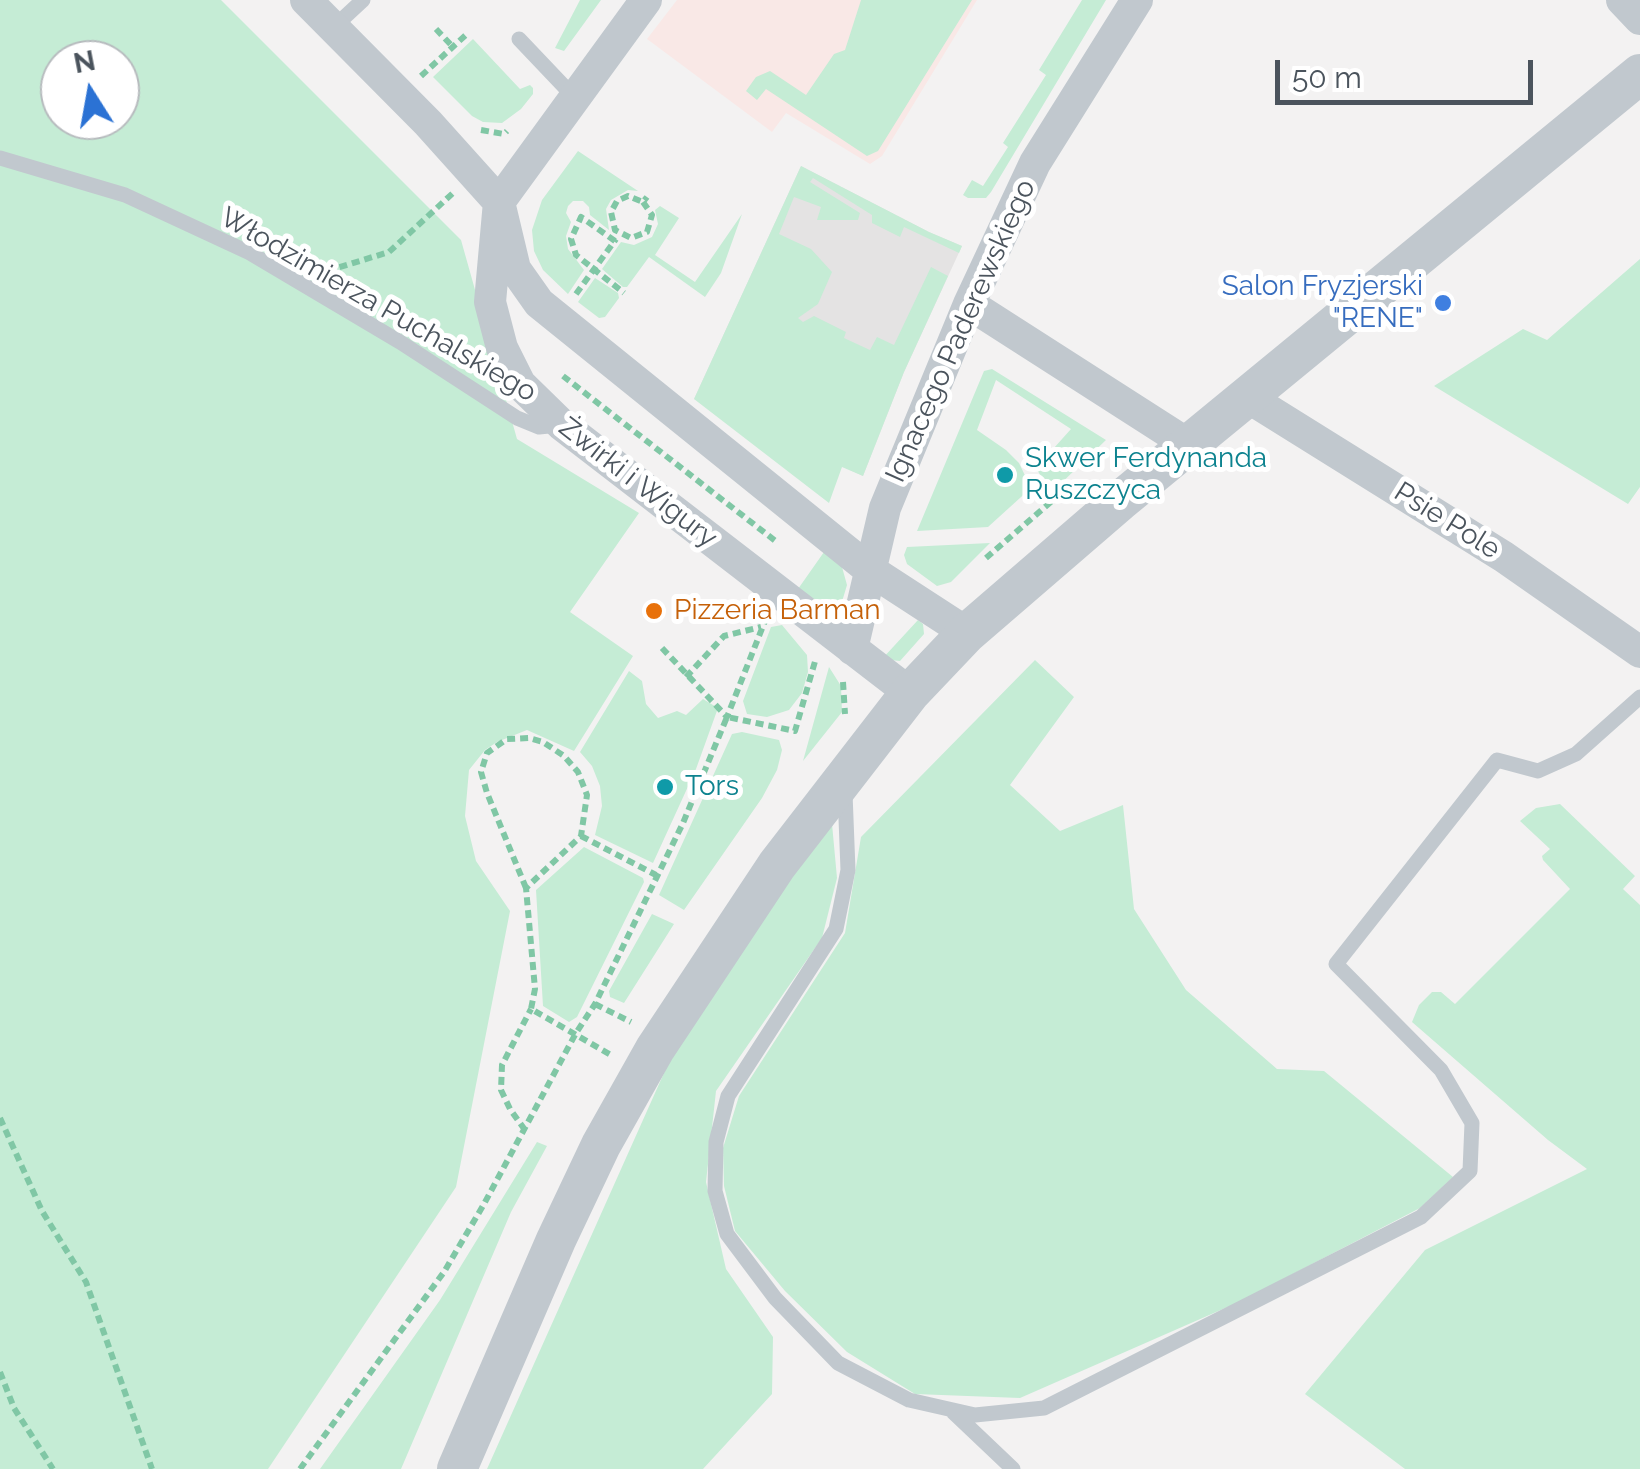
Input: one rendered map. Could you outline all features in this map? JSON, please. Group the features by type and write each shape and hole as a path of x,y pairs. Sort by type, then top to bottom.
{"street":[{"path":"306,0 335,26 499,202 515,270 540,302 870,570 967,633"},
{"path":"499,202 646,0"},
{"name":"Ignacego Paderewskiego","path":"841,661 885,508 968,304 1035,162 1137,0"},
{"path":"1622,0 1640,19"},
{"path":"458,1469 556,1240 601,1145 655,1049 714,955 844,774 910,693 967,633 1640,74"},
{"name":"Żwirki i Wigury","path":"499,202 490,302 502,348 520,384 841,661 910,693"},
{"path":"968,304 1189,445"},
{"name":"Psie Pole","path":"1248,398 1504,557 1640,652"}],"lane":[{"path":"335,26 363,0"},
{"path":"519,38 576,99"},
{"name":"Włodzimierza Puchalskiego","path":"0,158 124,195 250,254 400,342 517,418 539,427 555,418"},
{"path":"844,774 848,870 836,928 728,1096 716,1142 716,1192 728,1234 776,1298 838,1364 910,1400 975,1415 1044,1408 1421,1217 1470,1170 1472,1123 1441,1070 1336,964 1498,760 1538,771 1576,754 1640,697"},
{"path":"950,1410 1013,1469"}],"path":[{"path":"436,29 453,47"},
{"path":"420,77 468,33"},
{"path":"407,64 434,89"},
{"path":"473,126 487,133 504,134 518,122"},
{"path":"297,281 389,252 456,191"},
{"path":"617,237 612,224 613,206 628,196 645,200 652,215 647,232 637,238 617,237 582,217 574,228 572,248 624,293"},
{"path":"568,304 617,237"},
{"path":"555,418 573,384 599,352"},
{"path":"554,369 788,550"},
{"path":"986,558 1074,482"},
{"path":"300,1469 444,1272 595,1004 683,823 770,610"},
{"path":"686,677 724,636 762,627"},
{"path":"662,648 727,716 794,732 818,649 841,661 847,711 838,726"},
{"path":"526,888 580,836 586,794 578,772 564,756 544,742 529,738 507,740 487,753 481,772 526,888 535,989 532,1009 502,1065 501,1090 526,1130"},
{"path":"580,836 656,875"},
{"path":"595,1004 632,1023"},
{"path":"532,1009 612,1055"},
{"path":"0,1118 42,1211 86,1282 152,1469"},
{"path":"0,1372 14,1408 54,1469"}],"shaded area":[{"path":"677,0 977,0 882,156 870,164 786,113 772,132 647,39"},
{"path":"801,166 962,246 904,372 863,476 694,399"}],"green space":[{"path":"0,0 221,0 461,240 517,439 639,513 570,612 633,656 574,751 527,730 485,750 469,770 465,816 476,861 510,911 456,1187 268,1469 0,1469"},
{"path":"580,0 601,0 564,51 555,48"},
{"path":"861,0 972,0 878,151 867,156 766,89 757,100 746,91 756,77 770,71 806,95 834,54 845,50"},
{"path":"1082,0 1106,0 991,192 986,198 968,198 963,195 972,180 983,186 1008,147 1003,143 1046,75 1039,70"},
{"path":"473,39 520,89 530,85 533,88 521,109 502,123 483,122 472,116 433,77"},
{"path":"578,151 638,191 628,190 611,200 606,209 609,230 590,215 583,201 573,201 568,206 568,249 584,270 568,294 543,270 534,251 532,230 542,200"},
{"path":"801,166 962,246 959,253 904,227 900,237 872,223 872,215 813,178 810,182 860,213 858,220 817,220 821,207 794,197 779,234 811,249 832,272 818,304 798,318 803,322 814,316 846,332 844,338 870,350 877,337 894,345 931,267 948,276 863,476 842,467 829,503 694,399"},
{"path":"660,206 679,218 655,255 695,282 742,214 721,273 705,297 649,257 627,287 602,269 621,242 634,245 652,237 658,224 655,210"},
{"path":"1640,259 1640,487 1628,504 1434,386 1523,329 1547,340"},
{"path":"595,278 618,293 619,298 605,317 599,318 578,302"},
{"path":"992,369 1106,440 1051,493 1036,468 1071,429 996,380 977,430 1019,463 1031,488 988,527 917,531 984,371"},
{"path":"990,543 951,582 937,586 907,564 904,555 907,547"},
{"path":"824,552 842,567 847,585 841,605 833,609 824,609 798,589"},
{"path":"918,620 923,624 924,634 900,661 882,659"},
{"path":"782,625 807,655 808,672 802,693 789,710 767,717 747,714 743,701 771,627"},
{"path":"1035,660 1074,697 1010,785 1060,831 1123,805 1134,909 1186,990 1277,1069 1324,1071 1453,1177 1420,1208 1239,1302 1020,1398 915,1394 847,1352 785,1291 735,1231 724,1186 723,1148 739,1096 845,933 861,837"},
{"path":"829,667 841,686 842,712 803,761"},
{"path":"629,671 642,681 646,704 658,718 677,711 686,715 703,699 718,708 696,769 653,863 595,835 602,806 600,786 592,766 580,752"},
{"path":"742,732 779,740 782,750 777,770 684,910 659,895 732,734"},
{"path":"1560,804 1635,876 1623,889 1640,905 1640,1469 1405,1469 1305,1394 1425,1250 1587,1169 1412,1022 1419,1005 1432,992 1441,992 1455,1004 1570,889 1543,860 1550,849 1520,821 1536,808"},
{"path":"831,813 837,878 822,938 716,1091 706,1182 726,1269 773,1337 772,1394 703,1469 487,1469 672,1055"},
{"path":"584,847 644,882 577,1017 569,1022 543,1006 536,890"},
{"path":"652,914 674,924 624,1003 610,997 609,991"},
{"path":"537,1142 547,1146 511,1212 401,1469 320,1469 440,1300"}],"place":[{"name":"Salon Fryzjerski \"RENE\"","path":"1443,303"},
{"name":"Skwer Ferdynanda Ruszczyca","path":"1005,475"},
{"name":"Pizzeria Barman","path":"654,611"},
{"name":"Tors","path":"665,787"}]}
